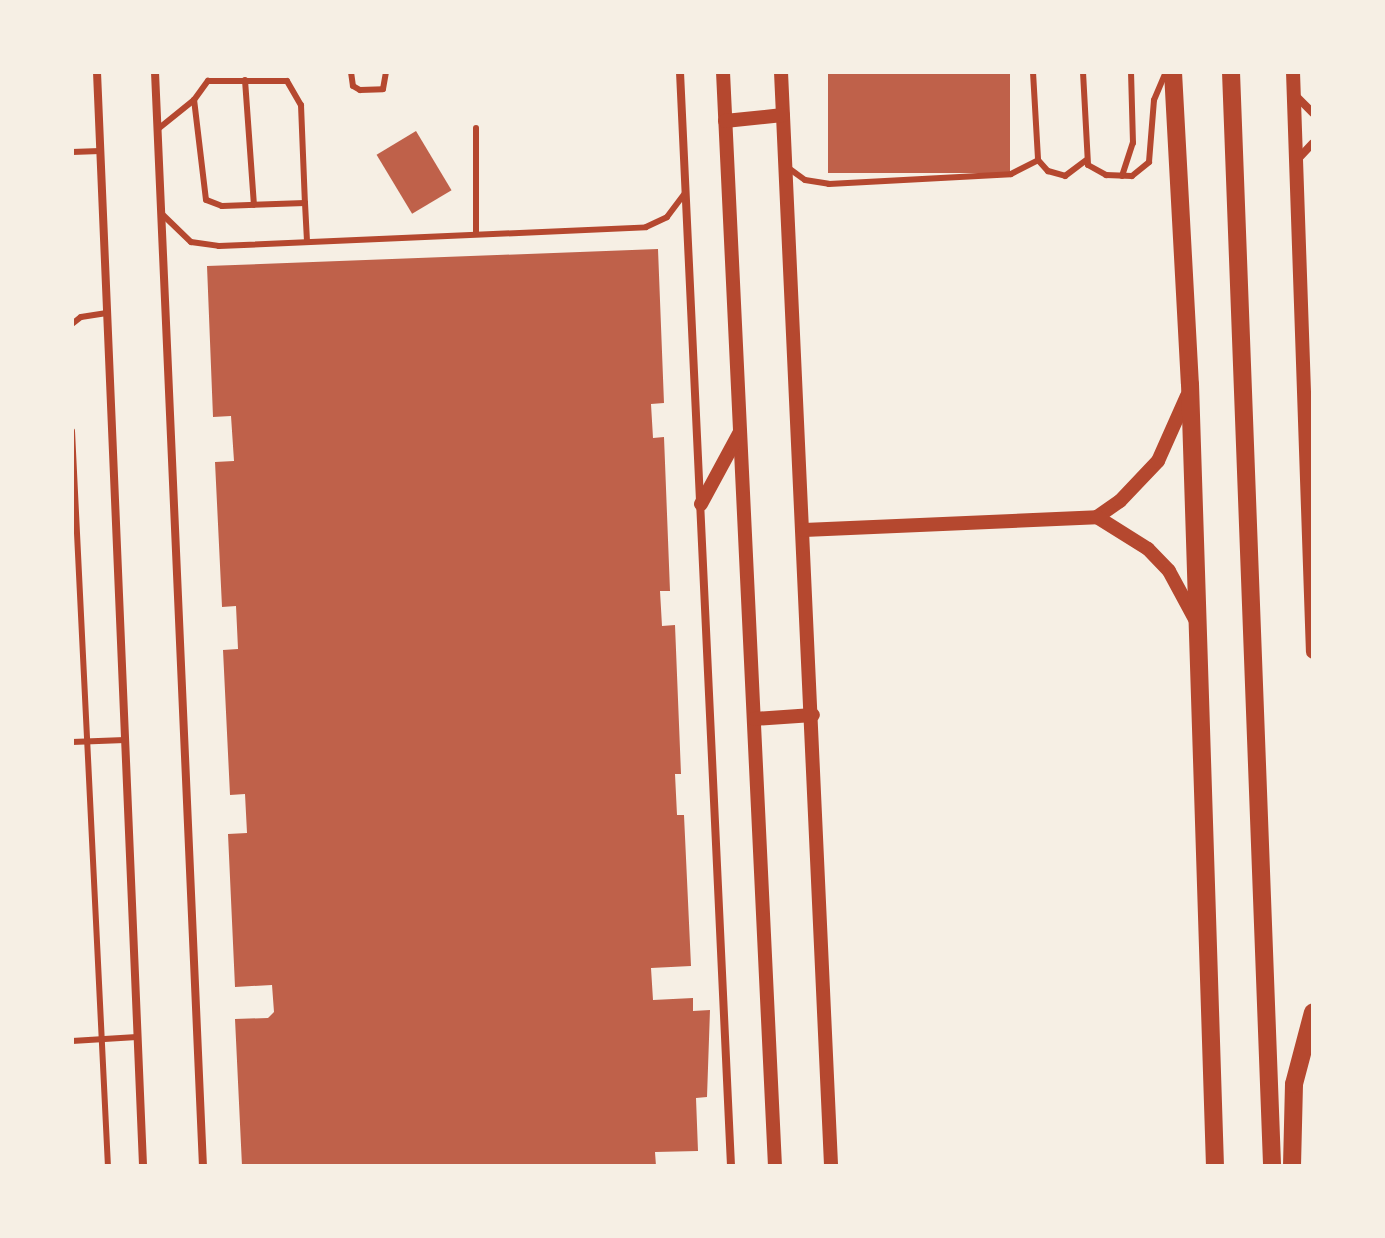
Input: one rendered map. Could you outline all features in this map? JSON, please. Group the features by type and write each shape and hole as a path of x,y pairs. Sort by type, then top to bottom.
{"highway":[{"path":"1173,72 1190,384 1215,1166"},
{"path":"1231,72 1272,1166"},
{"path":"1292,1166 1294,1084 1313,1012"}],"street":[{"path":"97,72 143,1166"},
{"path":"680,72 731,1166"},
{"path":"723,72 775,1166"},
{"path":"781,72 813,715 831,1166"},
{"path":"1293,72 1306,258 1313,652"},
{"path":"157,75 203,1166"},
{"path":"1294,93 1313,113"},
{"path":"725,121 783,115"},
{"path":"1297,161 1313,143"},
{"path":"804,530 1097,517 1120,501 1158,461 1173,437 1190,384"},
{"path":"701,504 740,431"},
{"path":"1097,517 1158,560 1185,597 1198,625"},
{"path":"754,719 813,715"}],"lane":[{"path":"351,72 353,86 360,90 383,89 386,72"},
{"path":"1033,72 1038,160 1048,171 1065,176 1086,160"},
{"path":"1083,72 1086,160 1099,173 1122,176 1139,173 1149,162 1154,100 1166,72"},
{"path":"1122,176 1133,143 1131,72"},
{"path":"245,80 254,205"},
{"path":"158,129 194,100 208,81 280,80 298,91 307,242"},
{"path":"194,100 203,195 216,206 305,203"},
{"path":"476,128 476,234"},
{"path":"72,152 100,151"},
{"path":"786,165 805,180 829,184 1011,174 1038,160"},
{"path":"161,213 179,234 205,245 646,227 675,209 686,189"},
{"path":"72,324 81,317 107,313"},
{"path":"72,431 108,1166"},
{"path":"72,742 125,740"},
{"path":"72,1041 137,1037"}],"building":[{"path":"828,72 1010,72 1010,173 828,173"},
{"path":"416,131 452,190 412,214 377,155"},
{"path":"658,249 664,403 651,404 653,438 664,437 670,591 660,591 662,626 675,625 681,774 675,774 677,815 684,815 691,966 651,968 653,1000 693,998 693,1011 710,1010 707,1097 696,1098 698,1151 655,1152 656,1166 242,1166 235,1019 268,1018 274,1012 272,985 235,987 228,834 247,833 245,794 230,795 223,650 238,649 236,606 222,607 215,462 234,461 231,416 213,417 207,266"}]}
